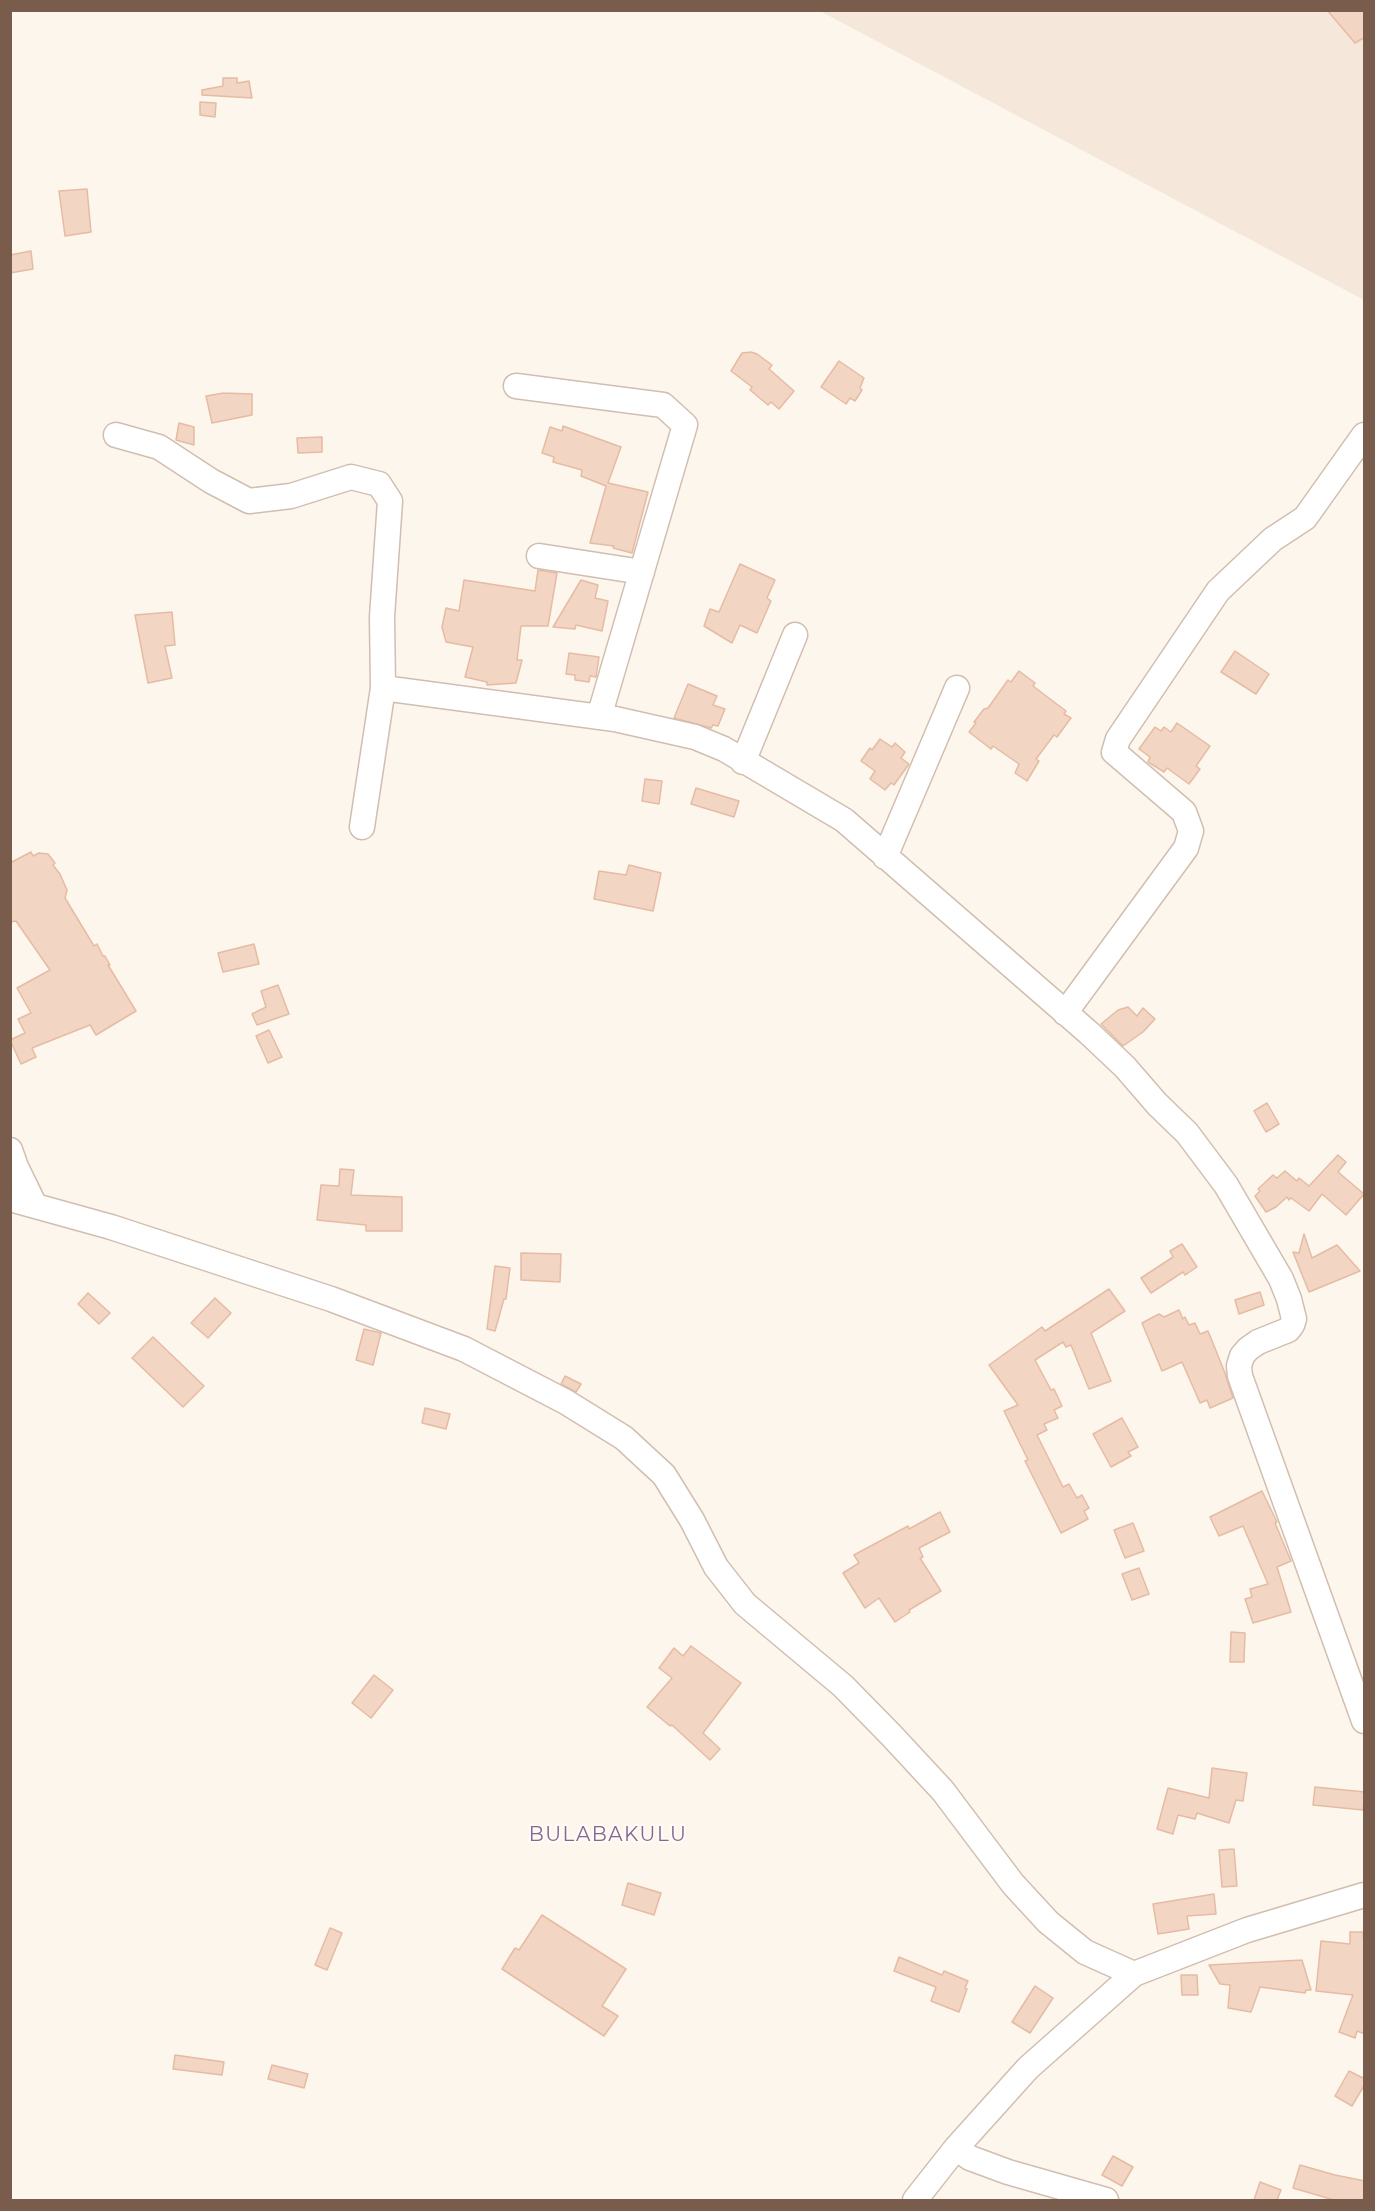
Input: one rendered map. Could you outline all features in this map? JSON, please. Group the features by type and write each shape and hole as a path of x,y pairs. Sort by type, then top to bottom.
{"street":[{"path":"516,386 663,405 685,424 599,717"},
{"path":"116,435 159,447 211,481 249,501 291,496 351,477 379,484 390,501 382,617 383,688 363,827"},
{"path":"1065,1013 1186,848 1191,831 1185,812 1114,752 1118,739 1218,591 1273,539 1305,518 1365,435"},
{"path":"539,556 642,572"},
{"path":"743,762 795,635"},
{"path":"383,688 599,717 695,737 723,749 843,819 1125,1067 1157,1104 1187,1133 1226,1185 1281,1279 1294,1318 1292,1325 1288,1330 1258,1342 1248,1349 1242,1356 1239,1366 1240,1376 1365,1721"},
{"path":"885,857 957,688"},
{"path":"10,1150 35,1206"},
{"path":"10,1198 111,1227 331,1299 464,1349 566,1402 624,1438 664,1475 692,1520 716,1567 745,1604 843,1686 892,1736 943,1791 1013,1884 1048,1922 1085,1952 1134,1974"},
{"path":"915,2200 956,2148 1028,2068 1134,1974 1247,1930 1365,1895"},
{"path":"956,2148 970,2157 1008,2172 1106,2200"}],"shaded area":[{"path":"820,11 1364,11 1364,300"}],"building":[{"path":"1327,10 1365,10 1365,37 1355,43"},
{"path":"223,78 237,78 237,83 249,81 252,98 202,95 202,90 223,86"},
{"path":"200,102 216,103 215,117 200,115"},
{"path":"87,189 91,232 65,236 59,191"},
{"path":"31,251 33,269 10,273 10,255"},
{"path":"751,352 772,365 769,369 794,391 779,409 771,402 768,405 750,390 752,387 731,371 742,353"},
{"path":"839,361 864,378 860,388 862,390 855,401 850,398 846,404 821,387"},
{"path":"224,393 252,394 252,415 212,423 206,396"},
{"path":"179,423 194,427 194,445 176,440"},
{"path":"563,426 621,447 608,483 648,492 632,553 613,548 614,546 590,543 606,486 581,476 582,470 553,462 554,457 542,453 550,427 562,431"},
{"path":"322,437 322,452 298,453 297,438"},
{"path":"740,564 775,580 767,598 771,601 757,633 740,625 732,643 704,626 710,609 719,612"},
{"path":"538,570 557,573 548,626 521,626 517,660 522,660 516,683 487,685 487,682 465,677 473,647 446,642 442,627 446,608 459,611 464,580 535,591"},
{"path":"581,580 598,585 595,598 608,601 602,631 576,625 575,629 553,627"},
{"path":"172,612 175,645 165,646 172,678 148,683 135,615"},
{"path":"1235,651 1269,674 1256,694 1221,672"},
{"path":"569,653 599,657 596,677 590,676 589,682 575,680 575,675 566,674"},
{"path":"1019,671 1035,683 1033,686 1066,711 1064,714 1071,718 1057,737 1054,735 1036,759 1039,761 1027,781 1015,773 1019,764 993,746 991,749 969,732 984,709 988,708 1008,680 1011,682"},
{"path":"688,684 717,696 713,705 725,709 718,726 713,725 711,728 674,718"},
{"path":"1177,723 1210,746 1196,766 1200,769 1189,784 1167,768 1164,772 1148,762 1150,757 1139,749 1155,727 1161,731 1164,727 1171,732"},
{"path":"880,739 892,747 895,743 905,752 901,758 909,764 894,785 891,783 885,790 870,779 875,771 861,761"},
{"path":"645,779 662,781 659,804 642,801"},
{"path":"696,788 739,801 734,817 691,804"},
{"path":"31,852 33,856 39,853 48,854 55,863 53,865 67,890 65,898 94,946 97,944 105,956 110,965 108,965 136,1011 96,1035 90,1025 32,1048 36,1057 21,1064 10,1040 25,1033 18,1019 31,1013 17,988 50,970 16,921 10,922 10,863"},
{"path":"629,865 661,873 653,911 594,899 599,871 626,875"},
{"path":"254,944 259,964 223,972 218,953"},
{"path":"278,985 289,1014 257,1025 252,1014 266,1007 261,991"},
{"path":"1128,1007 1137,1016 1143,1008 1155,1019 1143,1032 1123,1046 1101,1024 1118,1010"},
{"path":"269,1030 282,1057 268,1063 256,1036"},
{"path":"1267,1103 1279,1124 1266,1132 1254,1111"},
{"path":"1338,1155 1346,1162 1338,1172 1364,1194 1346,1215 1322,1194 1309,1211 1287,1197 1266,1212 1255,1196 1260,1191 1258,1189 1273,1175 1277,1178 1285,1171 1297,1181 1299,1178 1309,1186"},
{"path":"340,1169 354,1170 351,1195 402,1197 402,1231 366,1231 366,1225 317,1220 321,1185 339,1186"},
{"path":"1304,1234 1312,1258 1337,1245 1360,1271 1309,1292 1293,1252 1299,1253"},
{"path":"1182,1244 1197,1267 1185,1275 1183,1272 1151,1293 1141,1278 1173,1257 1170,1251"},
{"path":"521,1253 561,1254 560,1282 521,1280"},
{"path":"495,1266 510,1268 506,1299 504,1299 495,1331 487,1329"},
{"path":"1109,1289 1125,1311 1091,1333 1111,1381 1089,1389 1071,1345 1066,1347 1063,1342 1035,1360 1062,1406 1054,1410 1058,1418 1044,1424 1047,1430 1037,1435 1063,1487 1069,1484 1077,1498 1082,1495 1089,1508 1084,1511 1088,1519 1061,1533 1025,1461 1028,1460 1004,1411 1018,1405 989,1365 1042,1327 1045,1331"},
{"path":"1260,1292 1264,1305 1239,1314 1235,1300"},
{"path":"88,1293 110,1313 99,1324 78,1304"},
{"path":"215,1298 231,1313 208,1338 191,1323"},
{"path":"1179,1310 1189,1325 1195,1323 1200,1334 1208,1331 1233,1398 1210,1408 1207,1400 1200,1403 1182,1362 1162,1371 1142,1323 1159,1314 1164,1317"},
{"path":"364,1329 381,1333 373,1365 356,1360"},
{"path":"153,1337 204,1386 183,1407 132,1358"},
{"path":"565,1376 581,1384 576,1392 561,1384"},
{"path":"425,1408 450,1414 446,1429 422,1423"},
{"path":"1122,1418 1138,1447 1128,1452 1131,1456 1111,1467 1093,1434"},
{"path":"1262,1491 1277,1522 1275,1523 1291,1561 1277,1567 1291,1612 1253,1623 1245,1599 1252,1597 1250,1589 1268,1584 1243,1526 1219,1536 1210,1517"},
{"path":"940,1512 950,1532 919,1548 923,1557 920,1558 941,1591 909,1610 910,1612 895,1622 879,1598 865,1608 843,1573 859,1563 854,1555"},
{"path":"1133,1523 1144,1551 1125,1558 1114,1530"},
{"path":"1139,1568 1149,1594 1132,1600 1122,1574"},
{"path":"1231,1632 1245,1633 1244,1662 1230,1662"},
{"path":"691,1646 741,1683 703,1733 720,1749 710,1760 672,1725 670,1726 647,1707 672,1678 659,1668 674,1648 683,1656"},
{"path":"374,1675 393,1690 371,1718 352,1703"},
{"path":"1212,1768 1247,1773 1243,1801 1236,1800 1229,1823 1197,1813 1195,1819 1178,1815 1173,1834 1157,1829 1168,1788 1209,1798"},
{"path":"1315,1787 1365,1792 1363,1810 1313,1805"},
{"path":"1234,1849 1237,1886 1222,1887 1219,1850"},
{"path":"628,1883 661,1893 654,1915 622,1905"},
{"path":"1214,1894 1216,1914 1187,1916 1189,1929 1158,1934 1153,1904"},
{"path":"542,1915 626,1969 602,2006 618,2016 604,2036 502,1969 515,1948 519,1950"},
{"path":"330,1928 342,1933 327,1970 315,1965"},
{"path":"1350,1932 1363,1932 1365,1958 1365,2034 1357,2031 1355,2038 1339,2032 1353,1995 1316,1991 1321,1941 1350,1944"},
{"path":"899,1957 942,1975 944,1971 968,1981 959,2012 931,2001 936,1987 894,1971"},
{"path":"1302,1960 1311,1990 1306,1990 1305,1993 1260,1987 1251,2012 1228,2008 1230,1985 1220,1984 1209,1965"},
{"path":"1181,1975 1197,1975 1198,1995 1182,1995"},
{"path":"1035,1986 1053,1998 1030,2033 1012,2022"},
{"path":"175,2055 224,2062 222,2075 173,2069"},
{"path":"272,2065 308,2074 304,2088 268,2079"},
{"path":"1349,2071 1365,2079 1365,2084 1352,2106 1335,2096"},
{"path":"1113,2156 1133,2167 1122,2186 1102,2175"},
{"path":"1300,2165 1365,2181 1365,2200 1334,2200 1293,2188"},
{"path":"1260,2182 1281,2190 1277,2200 1254,2200"}],"district":[{"name":"BULABAKULU","path":"608,1835"}]}
